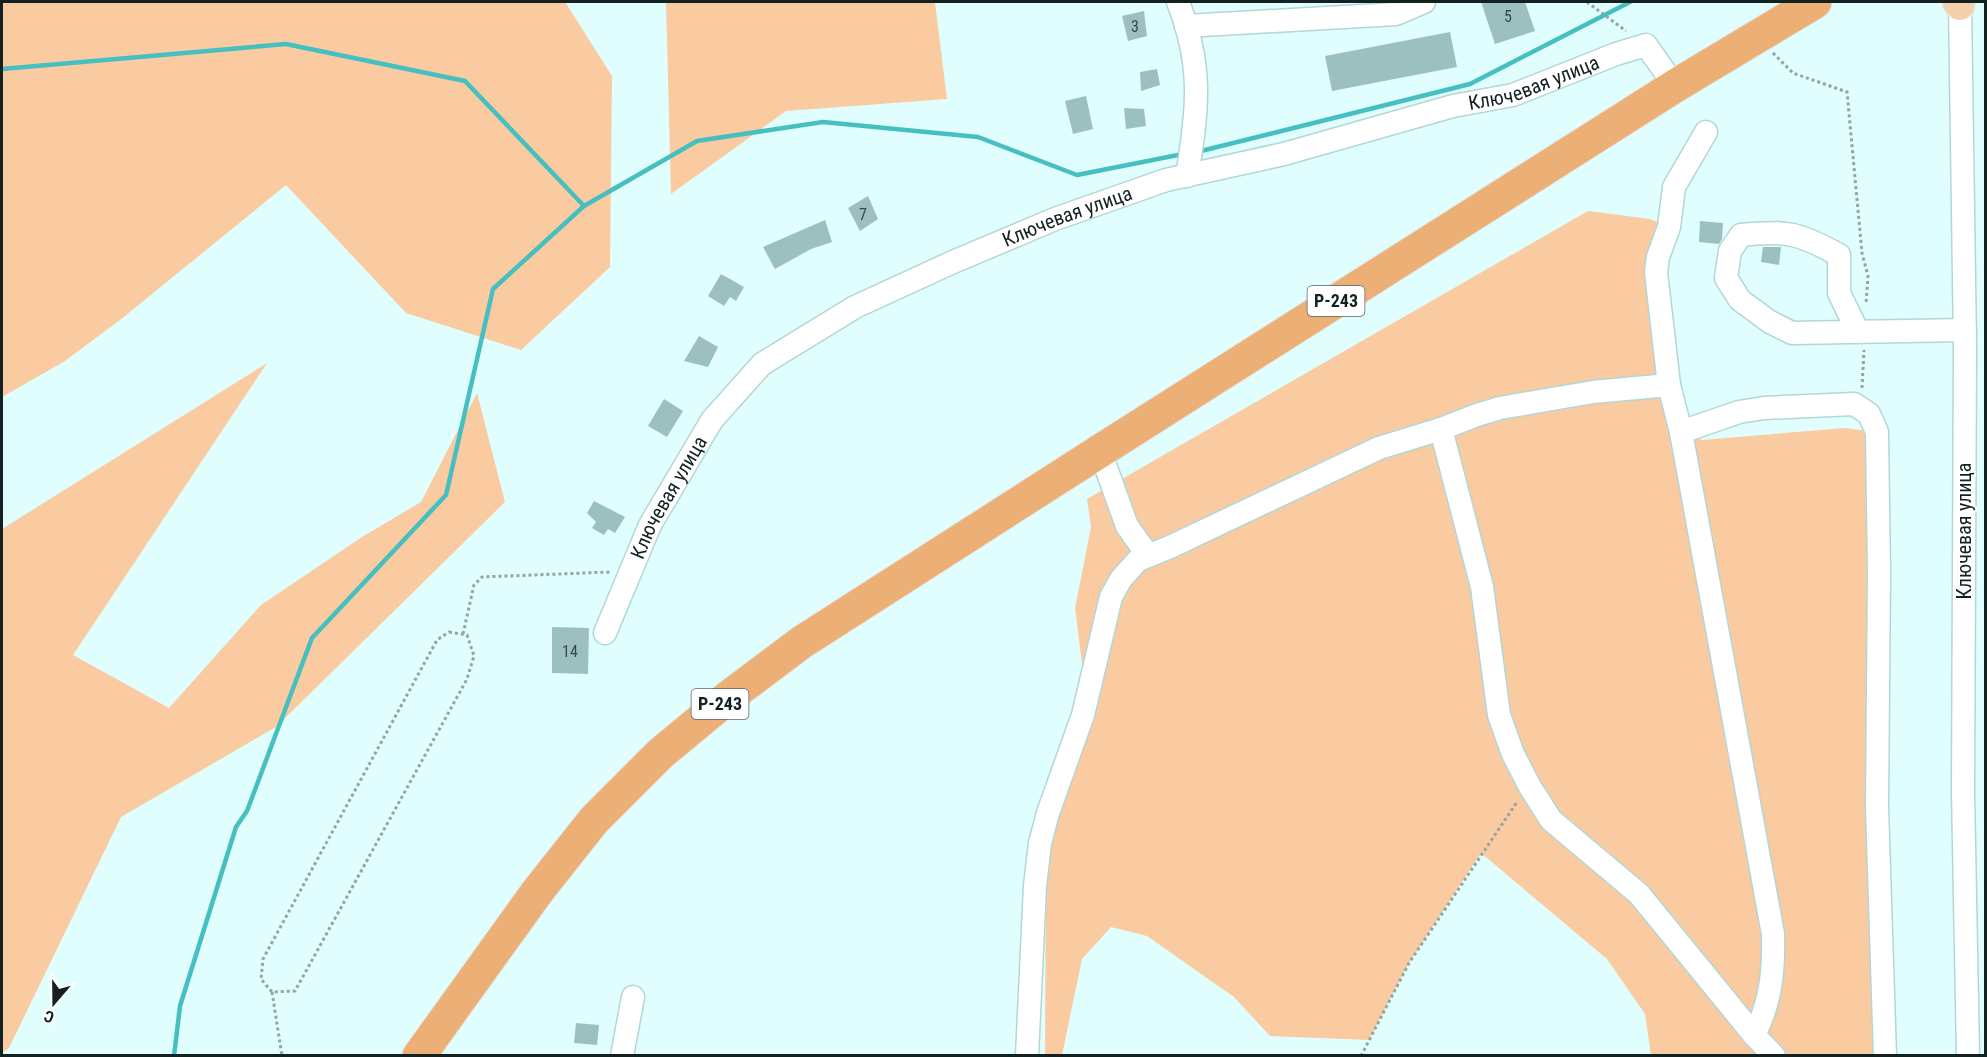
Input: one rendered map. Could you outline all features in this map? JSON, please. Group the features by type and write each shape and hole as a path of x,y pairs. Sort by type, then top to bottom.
{"highway":[{"name":"Р-243","path":"419,1056 537,892 594,820 660,754 730,696 802,642 1100,451 1675,86 1815,2"}],"street":[{"path":"1178,2 1196,63 1196,120 1187,176"},
{"path":"1186,26 1396,15 1424,2"},
{"name":"Ключевая улица","path":"1959,3 1965,330 1963,792 1971,1054"},
{"path":"1646,45 1675,86"},
{"name":"Ключевая улица","path":"605,633 650,525 712,420 762,363 855,307 1055,219 1166,180 1284,154 1453,106 1513,95 1616,54 1646,45"},
{"path":"1706,132 1674,187 1669,227 1658,257 1656,288 1669,385 1681,432 1773,934 1771,991 1764,1015 1754,1035"},
{"path":"1862,332 1839,293 1839,255 1803,236 1766,232 1741,235 1730,251 1726,278 1740,300 1770,322 1792,333 1862,332 1965,330"},
{"path":"1027,1056 1040,843 1083,715 1112,597 1130,568 1147,554 1170,547 1379,448 1500,408 1593,392 1669,385"},
{"path":"1681,432 1739,412 1764,408 1854,404 1862,408 1873,420 1877,432 1879,585 1877,807 1885,1056"},
{"path":"1441,429 1482,587 1499,715 1513,754 1530,787 1551,820 1639,894 1773,1056"},
{"path":"1100,451 1127,526 1147,554"},
{"path":"622,1056 633,997"}],"path":[{"path":"1587,2 1646,45"},
{"path":"1771,50 1776,59 1793,73 1847,92 1862,253 1868,276 1862,332 1862,408"},
{"path":"463,634 474,585 482,577 571,571 630,572"},
{"path":"272,992 295,992 467,679 474,656 466,635 449,632 437,640 263,959 261,979 272,992 282,1056"},
{"path":"1361,1056 1409,963 1511,809 1530,787"}],"shaded area":[{"path":"2,2 565,2 612,76 610,267 521,350 406,313 286,185 120,320 65,361 2,397"},
{"path":"666,2 935,2 947,99 786,111 671,194"},
{"path":"1588,211 1650,219 1669,227 1658,257 1681,432 1702,440 1845,428 1877,432 1885,1055 1651,1055 1645,1014 1607,959 1481,853 1409,963 1369,1040 1270,1036 1234,997 1147,936 1111,927 1082,959 1062,1055 1045,1056 1046,875 1083,671 1075,608 1091,527 1087,499"},
{"path":"267,363 73,655 169,708 261,605 362,537 421,502 477,393 505,502 276,727 121,817 9,1048 2,1053 2,529"}],"building":[{"path":"1481,2 1525,2 1535,31 1495,44"},
{"path":"1144,11 1147,36 1128,41 1122,16"},
{"path":"1450,32 1457,67 1332,91 1325,56"},
{"path":"1157,69 1160,85 1141,91 1140,72"},
{"path":"1086,96 1093,129 1073,134 1065,101"},
{"path":"1124,108 1144,109 1146,126 1126,129"},
{"path":"868,196 878,219 860,231 848,208"},
{"path":"825,220 832,242 811,249 775,269 763,247"},
{"path":"1700,221 1723,223 1722,239 1719,244 1699,242"},
{"path":"1763,247 1781,247 1779,265 1761,262"},
{"path":"721,274 744,287 736,301 730,297 724,306 708,296"},
{"path":"699,336 718,347 708,367 684,361"},
{"path":"664,399 683,411 667,437 648,426"},
{"path":"594,501 625,517 615,533 608,529 604,535 592,528 596,522 587,513"},
{"path":"552,627 589,628 588,674 552,673"},
{"path":"576,1023 599,1025 597,1045 574,1043"}],"waterway":[{"path":"1197,152 1470,84 1630,2"},
{"path":"2,69 286,44 465,81 584,206"},
{"path":"174,1056 180,1006 236,827 247,811 312,638 446,495 493,289 584,206 697,141 823,122 978,137 1077,175 1183,154"}]}
